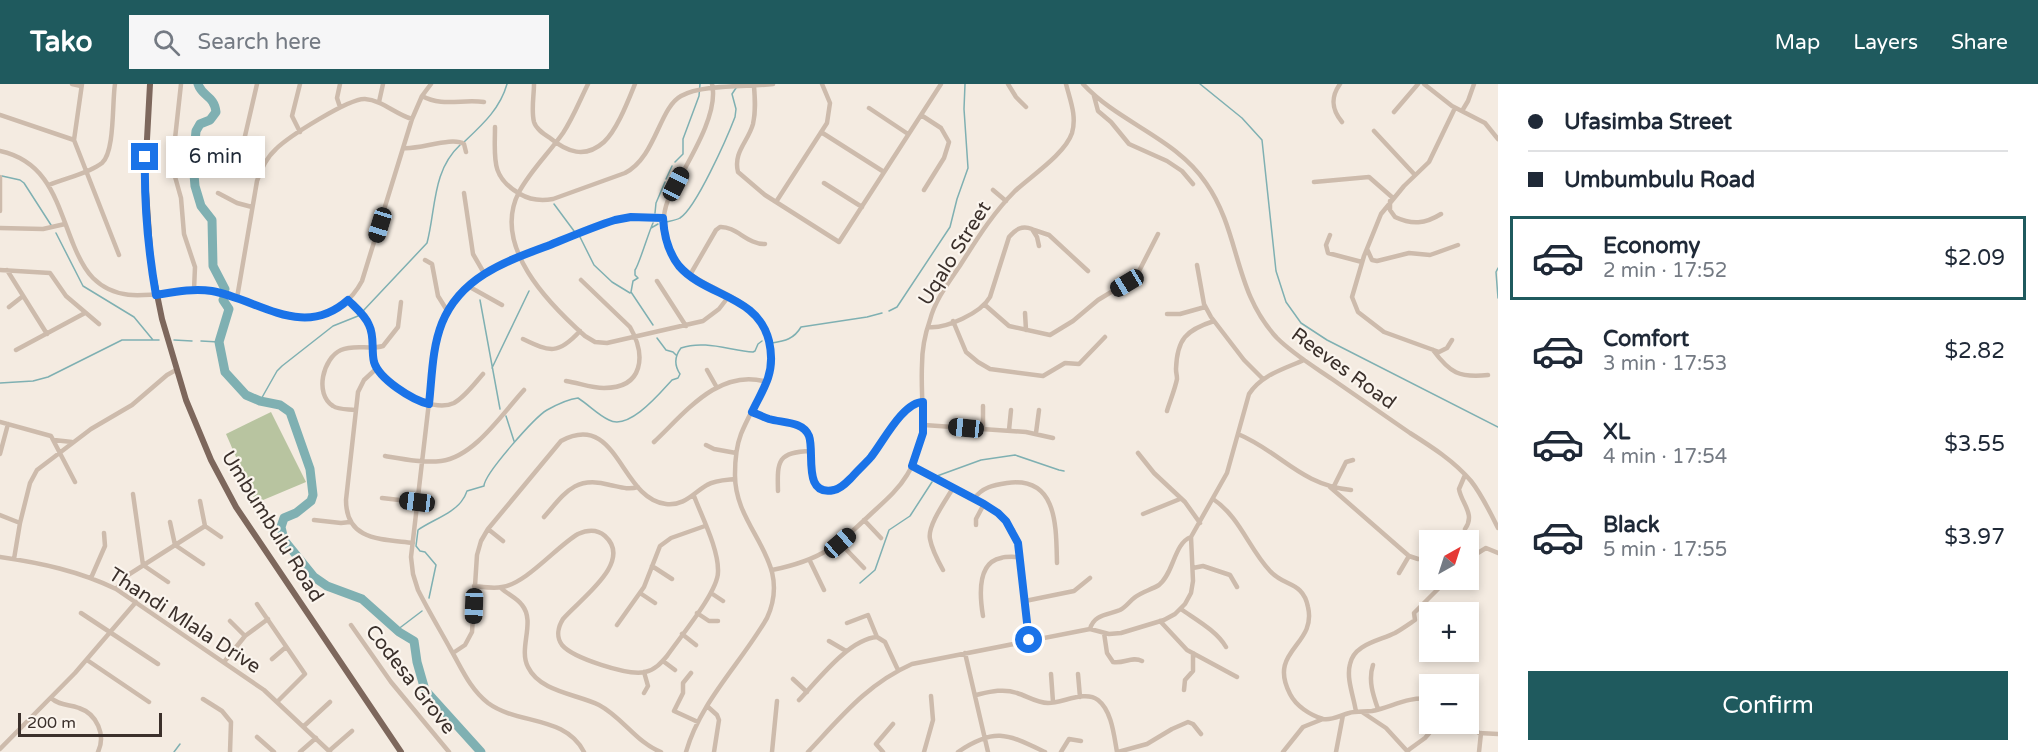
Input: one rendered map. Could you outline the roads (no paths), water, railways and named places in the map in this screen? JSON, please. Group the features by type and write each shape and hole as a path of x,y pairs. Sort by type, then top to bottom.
{"main road":[{"name":"Umbumbulu Road","path":"150,84 145,176 150,254 156,295 186,400 211,460 236,507 401,752"}],"street":[{"path":"72,84 81,85 74,140 119,255"},
{"path":"49,184 102,162 108,153 115,84"},
{"path":"181,84 172,166 181,198 185,239 195,267 194,290"},
{"path":"257,84 242,149 248,162 260,171"},
{"path":"300,84 292,116 300,132"},
{"path":"340,84 337,98 340,107"},
{"path":"379,102 383,84"},
{"path":"0,151 27,162 38,170 49,184 84,267 98,283 130,296 194,290 210,291 237,298 276,313 303,318 327,314 348,300 359,287 366,271 412,119 422,96 431,84"},
{"path":"534,84 535,123 555,143 567,151 576,153 599,146 610,134 635,84"},
{"path":"588,84 565,129 519,193 513,222 515,239 529,275 538,289 580,331 590,339 601,343 613,343 686,326 708,318 723,305 729,296"},
{"path":"495,127 496,165 498,174 505,184 530,198 553,199 624,173 636,166 676,99 685,94 712,86 773,84"},
{"path":"776,202 827,123 830,108 827,93 822,84"},
{"path":"754,86 753,123 736,158 738,172 776,202 838,242 940,84"},
{"path":"1008,84 1026,107"},
{"name":"Uqalo Street","path":"772,570 810,561 840,543 896,489 912,466 919,450 924,425 922,362 932,313 988,223 1006,201 1068,143 1074,119 1066,84"},
{"name":"Reeves Road","path":"1083,84 1107,106 1178,153 1203,178 1224,215 1242,280 1251,302 1276,337 1304,360 1444,456 1465,475 1483,499 1498,528"},
{"path":"1340,84 1335,91 1333,104 1334,111 1342,122"},
{"path":"1394,112 1418,84"},
{"path":"1424,84 1455,108 1485,123 1498,139"},
{"path":"1462,111 1474,84"},
{"path":"686,752 707,706 767,618 774,592 772,570 765,551 742,511 735,479 736,453 740,436 767,382 771,357 767,334 761,321 752,311 680,267 665,237 663,218 668,200 711,115 712,86"},
{"path":"1093,95 1098,111 1129,144 1167,160 1193,183"},
{"path":"422,96 437,103 464,100 484,102"},
{"path":"237,298 260,171 277,148 340,107 360,99 379,102 398,114 412,119"},
{"path":"869,108 908,134"},
{"path":"1452,340 1443,351 1433,350 1384,332 1358,312 1352,303 1352,295 1381,214 1391,200 1431,159 1455,108"},
{"path":"0,115 74,140"},
{"path":"921,115 942,128 949,142 944,158 924,190"},
{"path":"1374,131 1415,175"},
{"path":"821,132 884,172"},
{"path":"404,148 413,149 457,141 464,144 466,152"},
{"path":"0,177 0,211"},
{"path":"1314,182 1368,177 1391,200"},
{"path":"824,183 862,207"},
{"path":"993,190 1006,201"},
{"path":"218,193 237,203 252,207"},
{"path":"464,193 472,254 483,273"},
{"path":"1391,200 1390,210 1395,217 1413,224 1433,219 1441,214"},
{"path":"584,752 573,736 560,729 489,704 472,687 418,590 411,566 438,339 448,312 468,286 483,273 615,220 631,217 663,218"},
{"path":"0,228 43,229 65,224"},
{"path":"690,275 716,230 720,227 726,227 754,243 765,244"},
{"path":"928,327 938,327 973,313 985,305 990,297 1009,237 1022,227 1049,235 1088,271"},
{"path":"1034,230 1039,246"},
{"path":"985,305 1006,324 1050,335 1140,272 1158,234"},
{"path":"1330,234 1326,245 1327,253 1362,262"},
{"path":"1367,249 1370,258 1376,261 1409,253 1430,255 1458,245"},
{"path":"425,260 432,264 438,296 448,312"},
{"path":"1197,265 1205,307 1244,360 1263,379"},
{"path":"0,270 49,272 66,296 99,324"},
{"path":"8,270 46,334"},
{"path":"566,381 605,388 619,386 630,381 637,374 640,365 630,327 581,280"},
{"path":"657,281 686,326"},
{"path":"468,286 502,305"},
{"path":"9,308 23,296"},
{"path":"348,300 368,322 372,331 377,368 417,401 446,405 455,402 483,374"},
{"path":"355,410 336,407 328,402 323,392 325,369 331,358 343,349 383,346 400,321 401,302"},
{"path":"1167,315 1205,307"},
{"path":"1025,312 1026,330"},
{"path":"16,350 85,313"},
{"path":"953,321 963,347 974,359 990,369 1013,373 1042,376 1065,363 1079,364 1105,337"},
{"path":"1167,411 1176,379 1181,341 1194,328 1214,321"},
{"path":"523,339 556,350 567,344 580,331"},
{"path":"1433,350 1444,365 1452,371 1468,376 1488,375"},
{"path":"1090,628 1098,617 1120,610 1134,598 1160,584 1169,574 1184,541 1191,537 1200,523 1227,473 1247,398 1263,379 1304,360"},
{"path":"377,368 361,384 358,392 346,500 347,512 350,522 359,531 369,536 413,543"},
{"path":"14,559 20,523 34,474 43,463 127,408 176,370"},
{"path":"707,370 716,387"},
{"path":"654,442 716,387 731,381 753,378 767,382"},
{"path":"385,456 422,461 448,459 468,450 524,390"},
{"path":"752,412 801,426 809,435 814,482 824,490 836,490 868,461 895,423 911,406 916,402 923,402"},
{"path":"983,406 983,429"},
{"path":"1009,430 1011,410"},
{"path":"1036,433 1039,410"},
{"path":"0,422 45,433 54,440 75,482"},
{"path":"0,454 8,424"},
{"path":"924,425 1009,430 1036,433 1053,438"},
{"path":"1238,434 1264,448 1298,472 1331,487 1351,490"},
{"path":"453,653 465,645 472,632 477,555 481,541 488,529 561,441 573,436 585,435 603,441 638,487 652,500 665,504 682,502 713,482 735,479"},
{"path":"54,440 72,442"},
{"path":"706,445 714,449 736,453"},
{"path":"778,491 778,468 782,458 791,452 811,451"},
{"path":"1138,453 1185,502 1200,523"},
{"path":"1331,487 1346,462 1353,460"},
{"path":"912,466 984,504 1006,521 1018,543 1029,640"},
{"path":"1465,475 1459,489 1470,519 1465,529"},
{"path":"544,517 574,485 592,482 626,489 638,487"},
{"path":"975,499 987,488 1004,483 1023,482 1040,490 1052,510 1057,563"},
{"path":"1331,487 1409,556 1419,559"},
{"path":"943,570 929,535 953,488"},
{"path":"132,494 143,565 168,582"},
{"path":"474,586 501,588 519,580 578,534 588,531 602,534 612,545 614,560 604,576 564,619 559,627 559,638 567,649 578,655 622,671 644,672 654,668 663,661 697,614 711,593 718,576 718,565 694,496"},
{"path":"382,498 417,502"},
{"path":"1143,514 1180,499"},
{"path":"1213,500 1229,513 1270,572 1297,587 1305,597 1309,609 1307,629 1285,662 1283,677 1297,704 1323,719"},
{"path":"200,501 205,526 221,537"},
{"path":"976,525 976,519 984,504"},
{"path":"0,515 20,523"},
{"path":"314,520 350,522"},
{"path":"864,520 881,538"},
{"path":"170,522 175,545 203,564"},
{"path":"116,590 128,575 205,526"},
{"path":"617,625 640,593 656,553 663,543 705,526"},
{"path":"488,529 503,541"},
{"path":"91,578 105,546 104,533"},
{"path":"808,752 867,690 898,670 923,661 1090,628 1104,633 1121,633 1170,617 1180,609 1192,588 1191,537"},
{"path":"840,543 864,568"},
{"path":"1479,553 1486,548 1498,553"},
{"path":"1399,573 1409,556"},
{"name":"Thandi Mlala Drive","path":"0,557 65,569 116,590 224,662 278,702 330,751"},
{"path":"983,616 980,592 981,580 987,567 1000,558 1020,557"},
{"path":"810,561 824,590"},
{"path":"652,566 672,579"},
{"path":"1193,568 1203,566 1230,575 1237,587"},
{"path":"1024,601 1074,591 1090,578"},
{"path":"501,588 520,602 526,613 525,657 526,664 533,675 547,685 606,709 649,746 661,752"},
{"path":"1356,712 1349,670 1354,656 1360,648 1397,632 1415,620 1414,613 1437,590"},
{"path":"640,593 656,603"},
{"path":"711,593 723,601"},
{"path":"0,749 87,660 136,602"},
{"path":"257,604 305,675 278,702"},
{"path":"1180,609 1222,641 1226,647"},
{"path":"81,613 158,664"},
{"path":"697,614 709,621 718,621"},
{"path":"847,623 868,615 877,637 885,642 898,670"},
{"path":"224,662 245,636 268,619"},
{"path":"230,621 245,636"},
{"path":"1160,621 1184,647 1237,677"},
{"name":"Codesa Grove","path":"351,625 391,682 448,752"},
{"path":"1104,633 1107,654 1113,663 1133,659 1142,661"},
{"path":"682,634 696,645"},
{"path":"799,700 846,651 859,642 877,637"},
{"path":"830,641 846,651"},
{"path":"272,659 286,647"},
{"path":"965,652 988,752"},
{"path":"1184,690 1185,680 1193,671 1193,653"},
{"path":"87,660 149,702"},
{"path":"663,661 675,670"},
{"path":"1372,665 1372,689 1378,709"},
{"path":"644,672 648,686 644,693"},
{"path":"691,673 683,683 683,693 674,711 698,722"},
{"path":"1078,674 1080,697"},
{"path":"1051,675 1053,702"},
{"path":"793,679 807,692"},
{"path":"976,695 992,691 1008,691 1040,702 1093,697 1103,706 1108,715 1118,752 1147,744 1188,722 1193,724 1201,734"},
{"path":"924,752 933,720 931,696"},
{"path":"51,698 61,704 79,708 93,718 101,736 98,752"},
{"path":"1283,752 1303,727 1323,719 1419,698"},
{"path":"203,699 222,711 231,722 230,752"},
{"path":"772,752 777,701"},
{"path":"304,726 330,702"},
{"path":"707,706 719,720 714,752"},
{"path":"1362,712 1386,728 1407,751 1428,734"},
{"path":"1336,752 1343,715"},
{"path":"883,752 876,744 893,724"},
{"path":"330,751 352,731"},
{"path":"1479,752 1481,734 1498,734"},
{"path":"958,752 975,741 1005,735 1045,752"},
{"path":"258,737 274,752"},
{"path":"300,752 316,738"},
{"path":"1061,752 1069,738 1081,741"}],"waterway":[{"path":"198,84 213,102 216,112 210,120 200,124 196,131 193,163 195,186 201,206 212,220 213,266 225,289"},
{"path":"464,142 495,109 507,84"},
{"path":"675,162 683,154 683,139 699,96 700,84"},
{"path":"889,311 897,307 950,227 968,168 964,109 965,84"},
{"path":"1200,84 1242,118 1262,140 1276,271 1286,302 1301,323 1327,340 1498,427"},
{"path":"666,222 679,219 687,212 710,172 735,117 736,109 732,94 736,88"},
{"path":"363,311 427,243 436,191 444,166 460,145"},
{"path":"666,179 672,166"},
{"path":"2,176 24,183 51,225"},
{"path":"655,213 656,203 665,182"},
{"path":"554,204 574,231"},
{"path":"653,223 635,270 638,278 633,281 631,292 653,325"},
{"path":"651,228 658,224"},
{"path":"56,233 83,286 134,317 153,340"},
{"path":"580,237 594,265 612,282 630,293"},
{"path":"1498,268 1496,272 1498,298"},
{"path":"492,368 529,291"},
{"path":"223,300 229,309 219,342 225,372 246,395 260,401 280,405 290,412 310,469 313,495 311,501 296,513 284,518 281,527 284,540 314,577 327,586 362,599 399,632 414,641 425,690 481,752"},
{"path":"480,300 500,409"},
{"path":"772,343 789,339 801,327 882,313"},
{"path":"260,401 282,366 333,326 358,316"},
{"path":"657,338 666,350 676,355"},
{"path":"0,383 33,381 48,377 122,340 159,340"},
{"path":"174,340 192,341"},
{"path":"201,341 219,342"},
{"path":"429,598 436,565 425,552 420,551 416,546 418,530 448,513 459,504 467,491 484,486 492,470 511,446 547,410 578,398 609,420 617,422 626,420 644,409 672,380 678,378 680,374 676,361 681,348 708,345 753,352 762,341"},
{"path":"506,416 514,441"},
{"path":"937,476 981,460 1015,455 1064,471"},
{"path":"860,583 875,570 889,530 910,516 932,482"},
{"path":"397,630 422,611"},
{"path":"174,752 180,744"}]}
